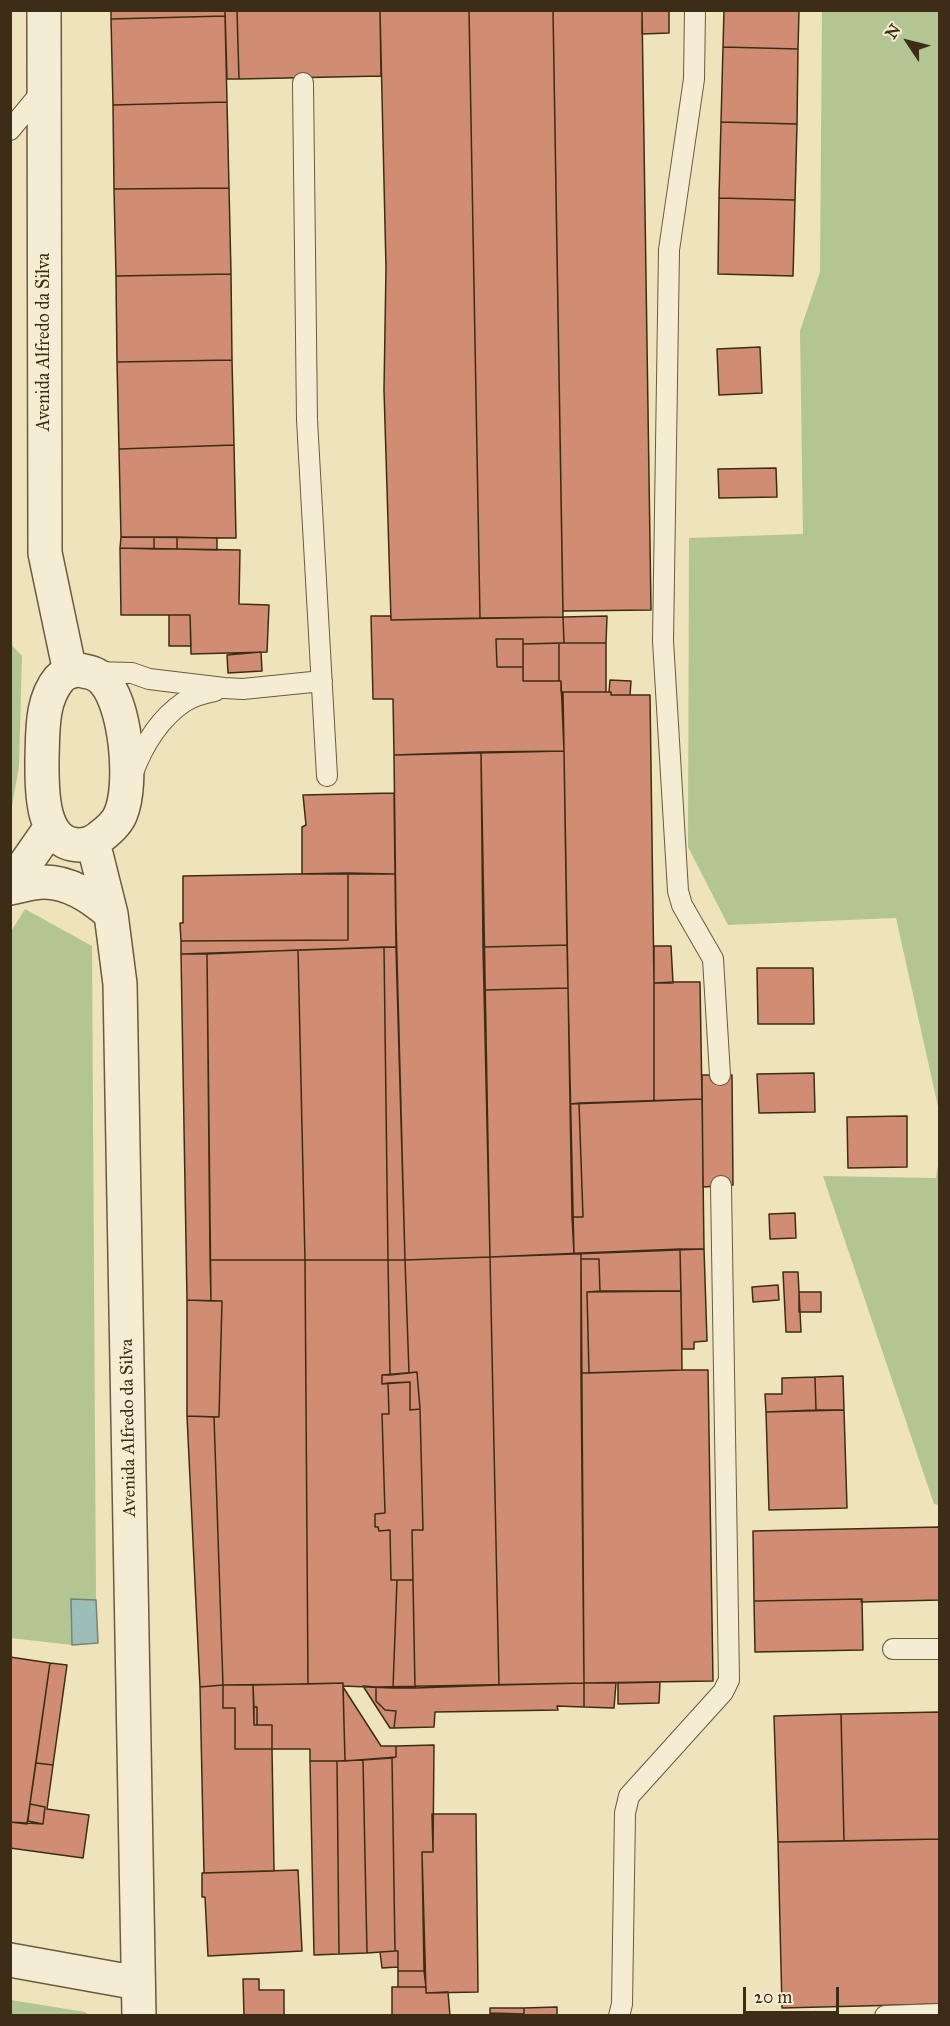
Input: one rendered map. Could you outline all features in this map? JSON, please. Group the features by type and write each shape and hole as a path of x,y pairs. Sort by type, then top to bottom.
{"street":[{"name":"Avenida Alfredo da Silva","path":"44,10 45,553 81,672"},
{"path":"81,672 103,680 112,693 119,711 125,746 126,791 121,814 107,831 93,842 80,845 69,843 58,836 51,826 44,807 42,783 43,725 46,704 61,677 81,672"},
{"path":"10,887 51,826"},
{"name":"Avenida Alfredo da Silva","path":"93,842 111,914 120,984 139,2016"},
{"path":"10,887 41,881 58,883 94,899 111,914"},
{"path":"10,1960 138,1983"}],"lane":[{"path":"695,10 694,79 669,250 663,641 678,891 682,905 713,959 720,1075"},
{"path":"303,83 307,420 327,776"},
{"path":"10,130 43,90"},
{"path":"81,672 132,674 158,681 243,689 322,681"},
{"path":"126,791 140,755 154,733 169,716 184,702 224,688"},
{"path":"619,2016 622,2004 625,1814 629,1796 723,1692 729,1680 722,1186"},
{"path":"893,1649 939,1649"},
{"path":"885,2016 939,2014"}],"green space":[{"path":"822,11 939,11 939,1111 896,918 728,925 688,847 689,538 803,534 800,331 820,272"},
{"path":"11,644 22,656 19,766 11,812"},
{"path":"25,909 92,946 96,1600 71,1600 72,1645 11,1638 10,933"},
{"path":"939,1158 939,1505 934,1504 823,1176 936,1178"},
{"path":"11,2000 85,2012 89,2015 11,2015"}],"water":[{"path":"71,1599 96,1600 98,1643 72,1645"}],"building":[{"path":"111,10 225,10 225,16 111,19"},
{"path":"225,10 237,10 239,79 227,79"},
{"path":"237,10 380,10 381,76 239,79"},
{"path":"380,10 469,10 480,618 391,620 384,390 386,268"},
{"path":"469,10 553,10 563,617 480,618"},
{"path":"553,10 642,10 651,610 563,611"},
{"path":"642,10 669,10 669,33 642,34"},
{"path":"724,10 799,10 798,49 723,47"},
{"path":"225,16 227,102 113,105 111,19"},
{"path":"723,47 798,49 797,124 721,122"},
{"path":"227,102 229,188 114,189 113,105"},
{"path":"721,122 797,124 795,200 719,198"},
{"path":"229,188 231,274 116,276 114,189"},
{"path":"719,198 795,200 793,276 718,274"},
{"path":"231,274 232,360 117,362 116,276"},
{"path":"760,347 762,393 719,395 717,349"},
{"path":"232,360 234,445 119,449 117,362"},
{"path":"234,445 236,538 121,537 119,449"},
{"path":"776,468 777,497 719,498 718,469"},
{"path":"121,537 154,537 154,549 120,548"},
{"path":"154,537 177,537 177,549 154,549"},
{"path":"177,537 217,538 217,550 177,549"},
{"path":"120,548 240,550 239,604 269,605 267,652 191,654 190,615 121,615"},
{"path":"169,615 190,615 191,646 169,646"},
{"path":"371,616 391,616 391,620 563,617 564,643 523,644 523,639 496,639 497,667 523,667 523,681 561,681 564,751 394,755 393,699 373,699"},
{"path":"607,616 606,643 564,643 563,617"},
{"path":"496,639 523,639 523,667 497,667"},
{"path":"559,643 606,643 606,692 561,692"},
{"path":"559,643 559,681 523,681 523,644"},
{"path":"261,652 262,671 228,673 227,655"},
{"path":"610,680 631,681 630,695 611,695"},
{"path":"563,692 650,695 654,1101 570,1104"},
{"path":"564,751 567,945 483,947 481,752"},
{"path":"481,752 490,1257 405,1260 394,755"},
{"path":"394,793 395,874 302,874 302,827 306,825 303,795"},
{"path":"348,873 348,940 181,941 183,876"},
{"path":"348,873 395,874 396,947 181,954 181,941 348,940"},
{"path":"567,945 568,988 484,990 483,947"},
{"path":"654,946 671,946 673,983 654,983"},
{"path":"384,947 396,947 405,1260 388,1260"},
{"path":"384,947 388,1260 305,1260 298,950"},
{"path":"298,950 305,1260 210,1260 207,954"},
{"path":"181,954 207,954 211,1301 187,1300"},
{"path":"757,968 813,968 814,1024 758,1024"},
{"path":"700,982 702,1099 654,1101 654,983"},
{"path":"568,988 574,1254 490,1257 484,990"},
{"path":"814,1073 815,1112 759,1113 757,1074"},
{"path":"702,1075 732,1075 733,1185 703,1187"},
{"path":"702,1099 704,1249 574,1254 572,1217 583,1217 579,1103"},
{"path":"579,1103 583,1217 572,1217 570,1104"},
{"path":"907,1116 907,1167 848,1168 847,1117"},
{"path":"795,1213 796,1238 770,1239 769,1214"},
{"path":"680,1249 704,1249 707,1341 694,1342 694,1349 682,1349"},
{"path":"680,1249 681,1291 600,1291 599,1259 581,1259 581,1253"},
{"path":"581,1253 584,1683 499,1685 490,1257"},
{"path":"490,1257 499,1685 415,1688 412,1530 423,1530 420,1409 417,1372 409,1373 405,1260"},
{"path":"581,1259 599,1259 600,1291 587,1292 589,1373 581,1373"},
{"path":"210,1260 305,1260 308,1684 223,1685 214,1417 219,1417 222,1301 211,1301"},
{"path":"305,1260 388,1260 390,1375 382,1375 382,1384 388,1383 389,1414 382,1414 385,1513 375,1514 375,1527 378,1527 379,1531 390,1530 391,1580 397,1580 393,1688 343,1686 343,1683 308,1684"},
{"path":"388,1260 405,1260 409,1373 390,1375"},
{"path":"783,1272 798,1272 801,1332 786,1332"},
{"path":"778,1285 779,1300 753,1302 752,1287"},
{"path":"681,1291 682,1370 589,1373 587,1292"},
{"path":"799,1292 821,1292 821,1312 799,1312"},
{"path":"187,1300 222,1301 219,1417 187,1416"},
{"path":"708,1370 713,1681 584,1683 581,1373"},
{"path":"417,1372 420,1409 410,1410 410,1382 382,1384 382,1375"},
{"path":"843,1376 844,1410 816,1410 815,1377"},
{"path":"815,1377 816,1410 766,1412 765,1394 782,1394 782,1378"},
{"path":"410,1382 410,1410 420,1409 423,1530 412,1530 413,1580 391,1580 390,1530 379,1531 378,1527 375,1527 375,1514 385,1513 382,1414 389,1414 388,1383"},
{"path":"844,1410 847,1508 769,1510 766,1412"},
{"path":"187,1416 214,1417 223,1685 200,1687"},
{"path":"940,1527 940,1600 754,1601 753,1531"},
{"path":"397,1580 413,1580 415,1688 393,1688"},
{"path":"862,1599 863,1650 755,1652 754,1601"},
{"path":"10,1657 50,1663 27,1824 10,1822"},
{"path":"50,1663 67,1665 53,1765 36,1763"},
{"path":"660,1682 659,1703 618,1704 618,1683"},
{"path":"343,1683 345,1761 310,1761 310,1749 272,1749 272,1725 257,1725 253,1685"},
{"path":"584,1683 584,1707 557,1706 558,1710 435,1712 434,1727 394,1728 396,1711 385,1710 376,1701 376,1687"},
{"path":"584,1683 616,1683 614,1708 584,1707"},
{"path":"223,1685 253,1685 254,1725 272,1725 272,1749 235,1749 235,1708 223,1708"},
{"path":"223,1685 223,1708 235,1708 235,1749 272,1749 274,1871 204,1873 200,1687"},
{"path":"363,1686 376,1687 376,1701 385,1710 396,1711 394,1728 390,1728"},
{"path":"343,1687 381,1746 396,1746 396,1757 345,1761"},
{"path":"254,1707 257,1707 257,1725 254,1725"},
{"path":"940,1712 940,1839 844,1841 841,1714"},
{"path":"841,1714 844,1841 778,1842 774,1716"},
{"path":"434,1745 433,1852 422,1852 424,1971 398,1971 398,1951 395,1951 392,1758 396,1757 396,1746"},
{"path":"392,1758 395,1951 367,1953 363,1760"},
{"path":"363,1760 367,1953 339,1954 337,1761"},
{"path":"310,1761 337,1761 339,1954 314,1955"},
{"path":"36,1763 53,1765 47,1809 89,1815 83,1858 10,1848 10,1822 43,1824 45,1807 30,1804"},
{"path":"30,1804 45,1807 43,1824 28,1821"},
{"path":"432,1814 476,1814 478,1992 426,1993 422,1852 433,1852"},
{"path":"940,1839 940,2004 782,2008 778,1842"},
{"path":"298,1870 302,1951 208,1956 202,1873"},
{"path":"398,1951 398,1967 382,1968 380,1952"},
{"path":"398,1971 424,1971 426,1987 398,1987"},
{"path":"243,1979 259,1979 259,1990 284,1990 284,2016 244,2016"},
{"path":"392,1987 426,1987 426,1993 448,1992 450,2016 392,2016"},
{"path":"557,2007 557,2016 524,2016 524,2008"},
{"path":"490,2008 524,2008 524,2014 490,2013"},
{"path":"490,2013 524,2014 524,2016 490,2016"}]}
